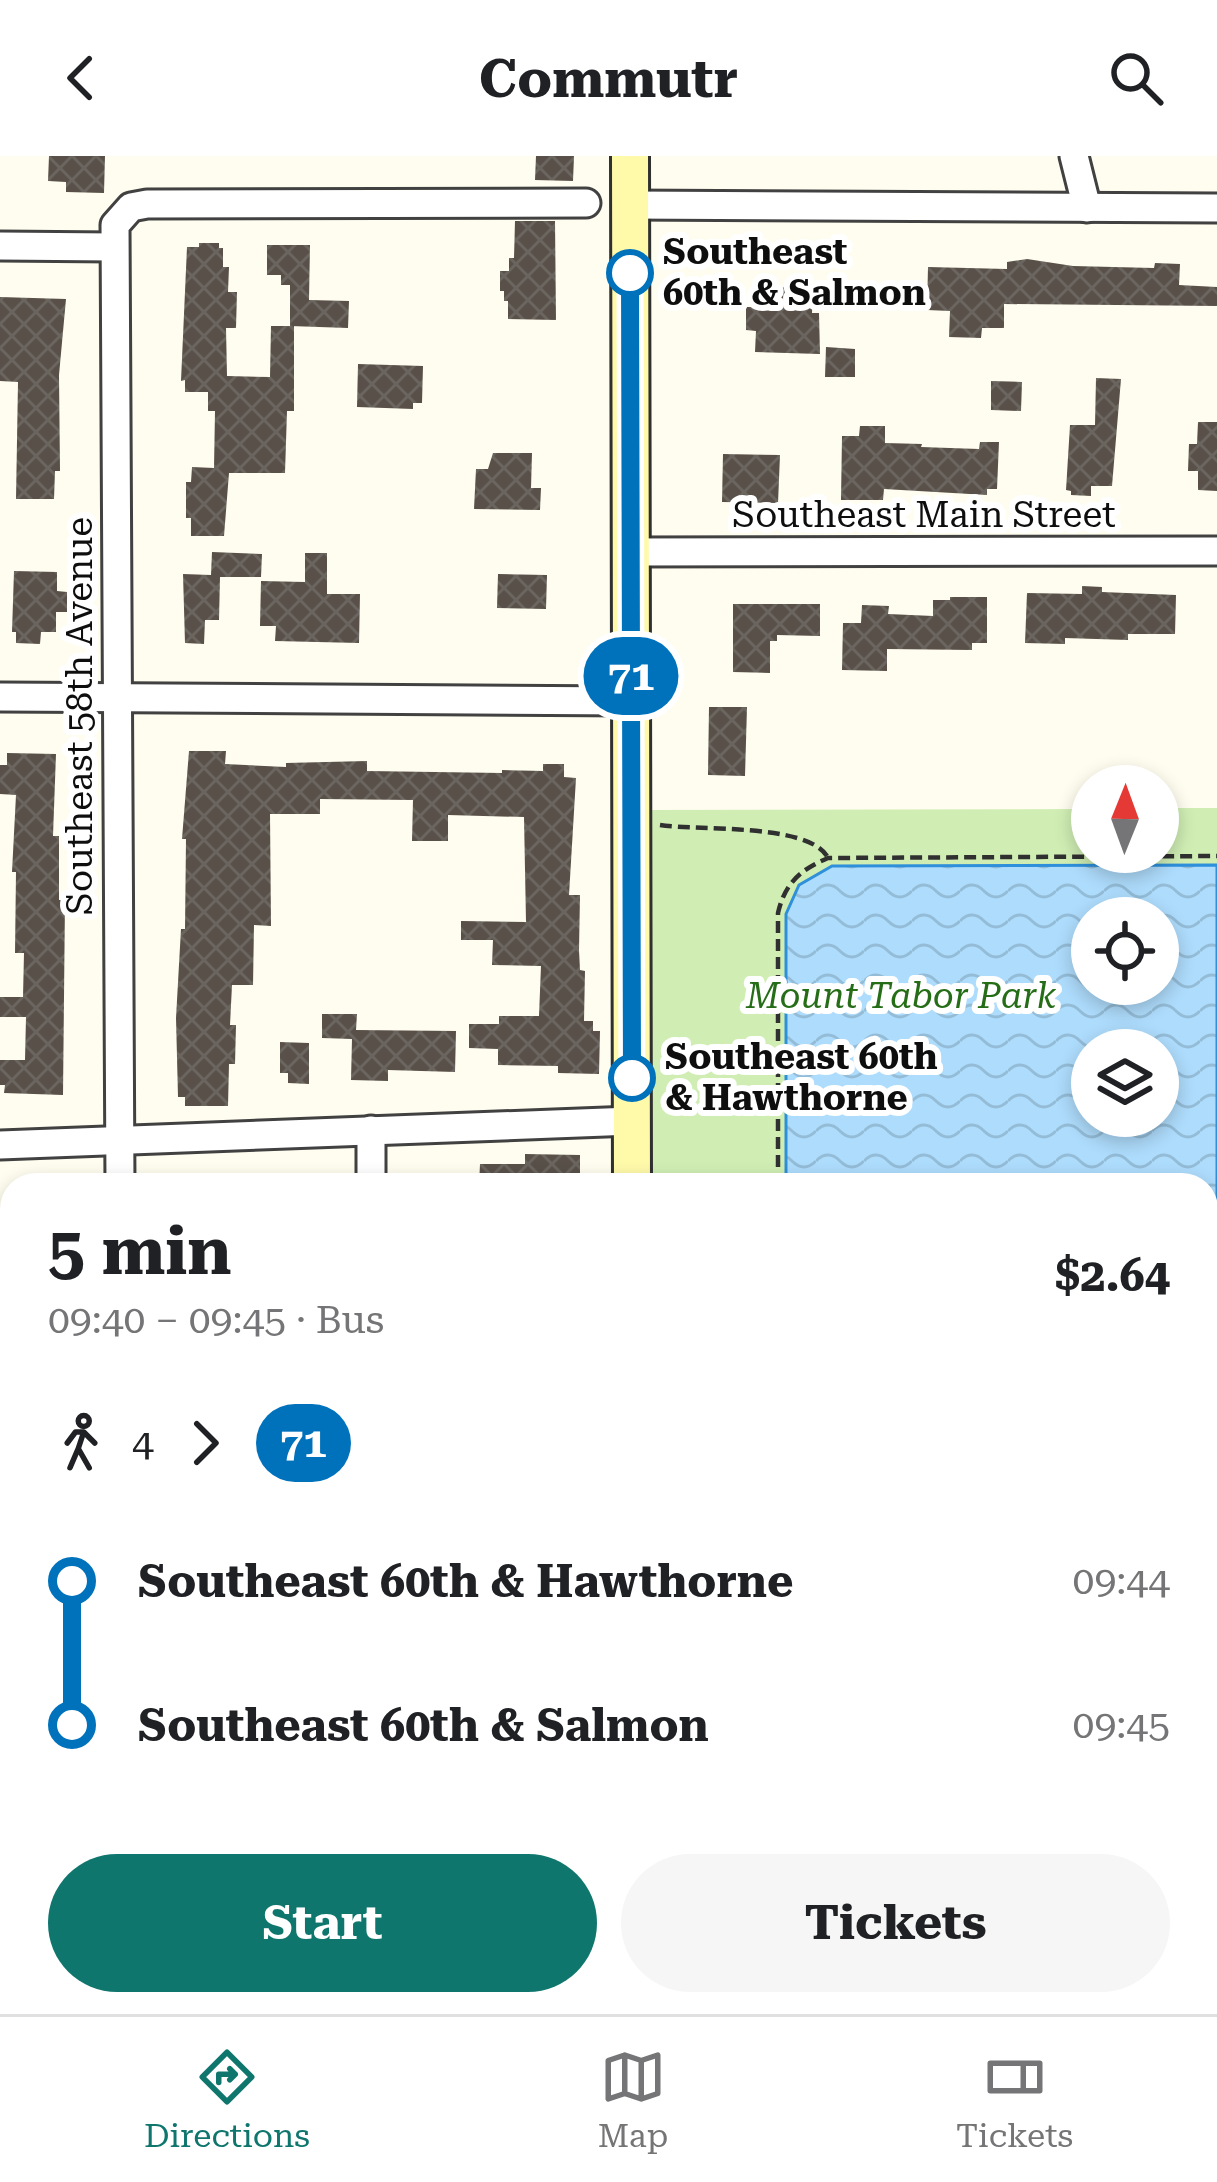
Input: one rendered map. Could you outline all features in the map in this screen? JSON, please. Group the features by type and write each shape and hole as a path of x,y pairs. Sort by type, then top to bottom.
{"main road":[{"path":"630,156 632,1173"}],"street":[{"path":"1074,156 1088,208"},
{"path":"0,247 113,247 121,216 131,207 147,204 586,203"},
{"path":"630,205 1217,208"},
{"name":"Southeast 58th Avenue","path":"113,247 120,1173"},
{"name":"Southeast Main Street","path":"630,551 1217,551"},
{"path":"0,697 631,701"},
{"path":"0,1145 632,1121"},
{"path":"371,1130 371,1173"}],"path":[{"path":"631,824 791,836 818,845 828,858"},
{"path":"778,1173 778,913 787,884 810,866 828,858 1217,856"}],"green space":[{"name":"Mount Tabor Park","path":"1179,808 1217,808 1217,1173 650,1173 651,810 1071,809 1071,873 1179,873"}],"water":[{"path":"1071,865 1071,873 1179,873 1179,865 1217,865 1217,1173 786,1173 786,914 799,885 832,866"}],"building":[{"path":"49,156 105,156 104,193 66,192 66,182 48,181"},
{"path":"536,156 574,156 573,181 535,180"},
{"path":"515,221 555,221 556,320 508,319 500,271 509,271 509,258 514,258"},
{"path":"199,243 219,243 223,248 223,267 229,267 228,292 237,292 236,328 226,328 227,376 270,377 271,326 294,326 294,411 287,411 285,473 229,473 224,536 191,536 191,518 186,518 186,482 191,482 192,467 214,468 215,411 208,411 208,392 185,392 185,380 181,381 187,247 199,247"},
{"path":"267,245 310,245 309,300 349,301 348,328 290,326 290,285 281,285 281,275 267,275"},
{"path":"1027,259 1073,266 1180,264 1179,285 1217,287 1217,306 1004,304 1004,328 982,328 981,338 949,337 950,311 927,310 928,267 1007,269 1007,262"},
{"path":"761,287 813,288 812,313 819,313 820,354 755,352 756,331 746,330 746,307 760,307"},
{"path":"0,297 66,299 59,375 60,471 55,471 54,499 16,499 18,382 0,381"},
{"path":"826,347 855,349 855,377 825,377"},
{"path":"358,364 423,366 422,403 413,403 413,409 357,407"},
{"path":"1096,378 1121,379 1112,486 1091,486 1091,496 1071,495 1066,490 1070,425 1095,425"},
{"path":"991,381 1022,382 1021,411 991,410"},
{"path":"1198,422 1217,422 1217,491 1198,490 1198,471 1188,471 1189,444 1197,444"},
{"path":"860,426 885,426 885,443 979,449 980,442 999,442 997,489 987,489 987,495 884,489 883,500 841,500 842,436 859,436"},
{"path":"493,453 532,453 531,488 541,488 540,510 474,509 476,469 488,469"},
{"path":"723,454 780,455 778,503 722,502"},
{"path":"212,552 262,554 261,577 220,577 219,620 205,620 204,644 185,643 183,574 211,575"},
{"path":"305,553 327,553 327,594 360,594 359,643 275,641 276,626 260,626 261,581 305,582"},
{"path":"14,571 57,572 57,591 67,592 67,612 56,612 56,632 41,632 40,644 16,643 16,632 12,632"},
{"path":"498,574 547,575 546,609 497,608"},
{"path":"1082,586 1102,587 1102,592 1176,595 1175,634 1025,643 1027,593 1082,594"},
{"path":"987,597 987,643 972,643 972,650 887,649 887,671 842,670 843,623 861,623 862,605 889,606 888,614 933,616 933,600"},
{"path":"733,604 820,604 820,636 777,635 777,641 770,641 770,673 733,672"},
{"path":"709,707 747,707 745,776 708,775"},
{"path":"189,751 226,751 225,764 286,767 286,763 367,761 367,771 502,773 543,771 543,764 564,764 564,777 576,778 569,895 580,895 584,1021 593,1021 593,1031 600,1031 599,1074 558,1073 558,1066 498,1065 498,1049 469,1048 469,1024 499,1024 499,1016 539,1016 541,966 492,965 493,940 461,940 461,921 526,922 524,817 448,815 448,841 412,841 413,800 320,799 320,814 270,814 271,926 254,925 253,985 232,985 235,1064 229,1064 228,1106 185,1106 185,1097 178,1097 176,1018 181,929 185,929 186,839 182,839"},
{"path":"7,753 56,754 53,836 59,836 59,900 65,900 63,1095 4,1093 5,1085 0,1085 0,1060 25,1060 26,1017 0,1017 0,997 23,997 24,953 15,953 16,872 12,872 16,795 0,794 0,765 7,765"},
{"path":"322,1014 357,1014 356,1030 456,1031 455,1072 388,1070 388,1081 351,1080 352,1039 322,1038"},
{"path":"280,1042 309,1043 309,1084 288,1083 288,1073 280,1073"},
{"path":"525,1154 580,1155 580,1173 480,1173 480,1164 525,1164"}],"bus line":[{"name":"71","path":"630,273 632,1078"}],"place":[{"name":"Southeast 60th & Salmon","path":"630,273"},
{"name":"Southeast 60th & Hawthorne","path":"632,1078"}]}
